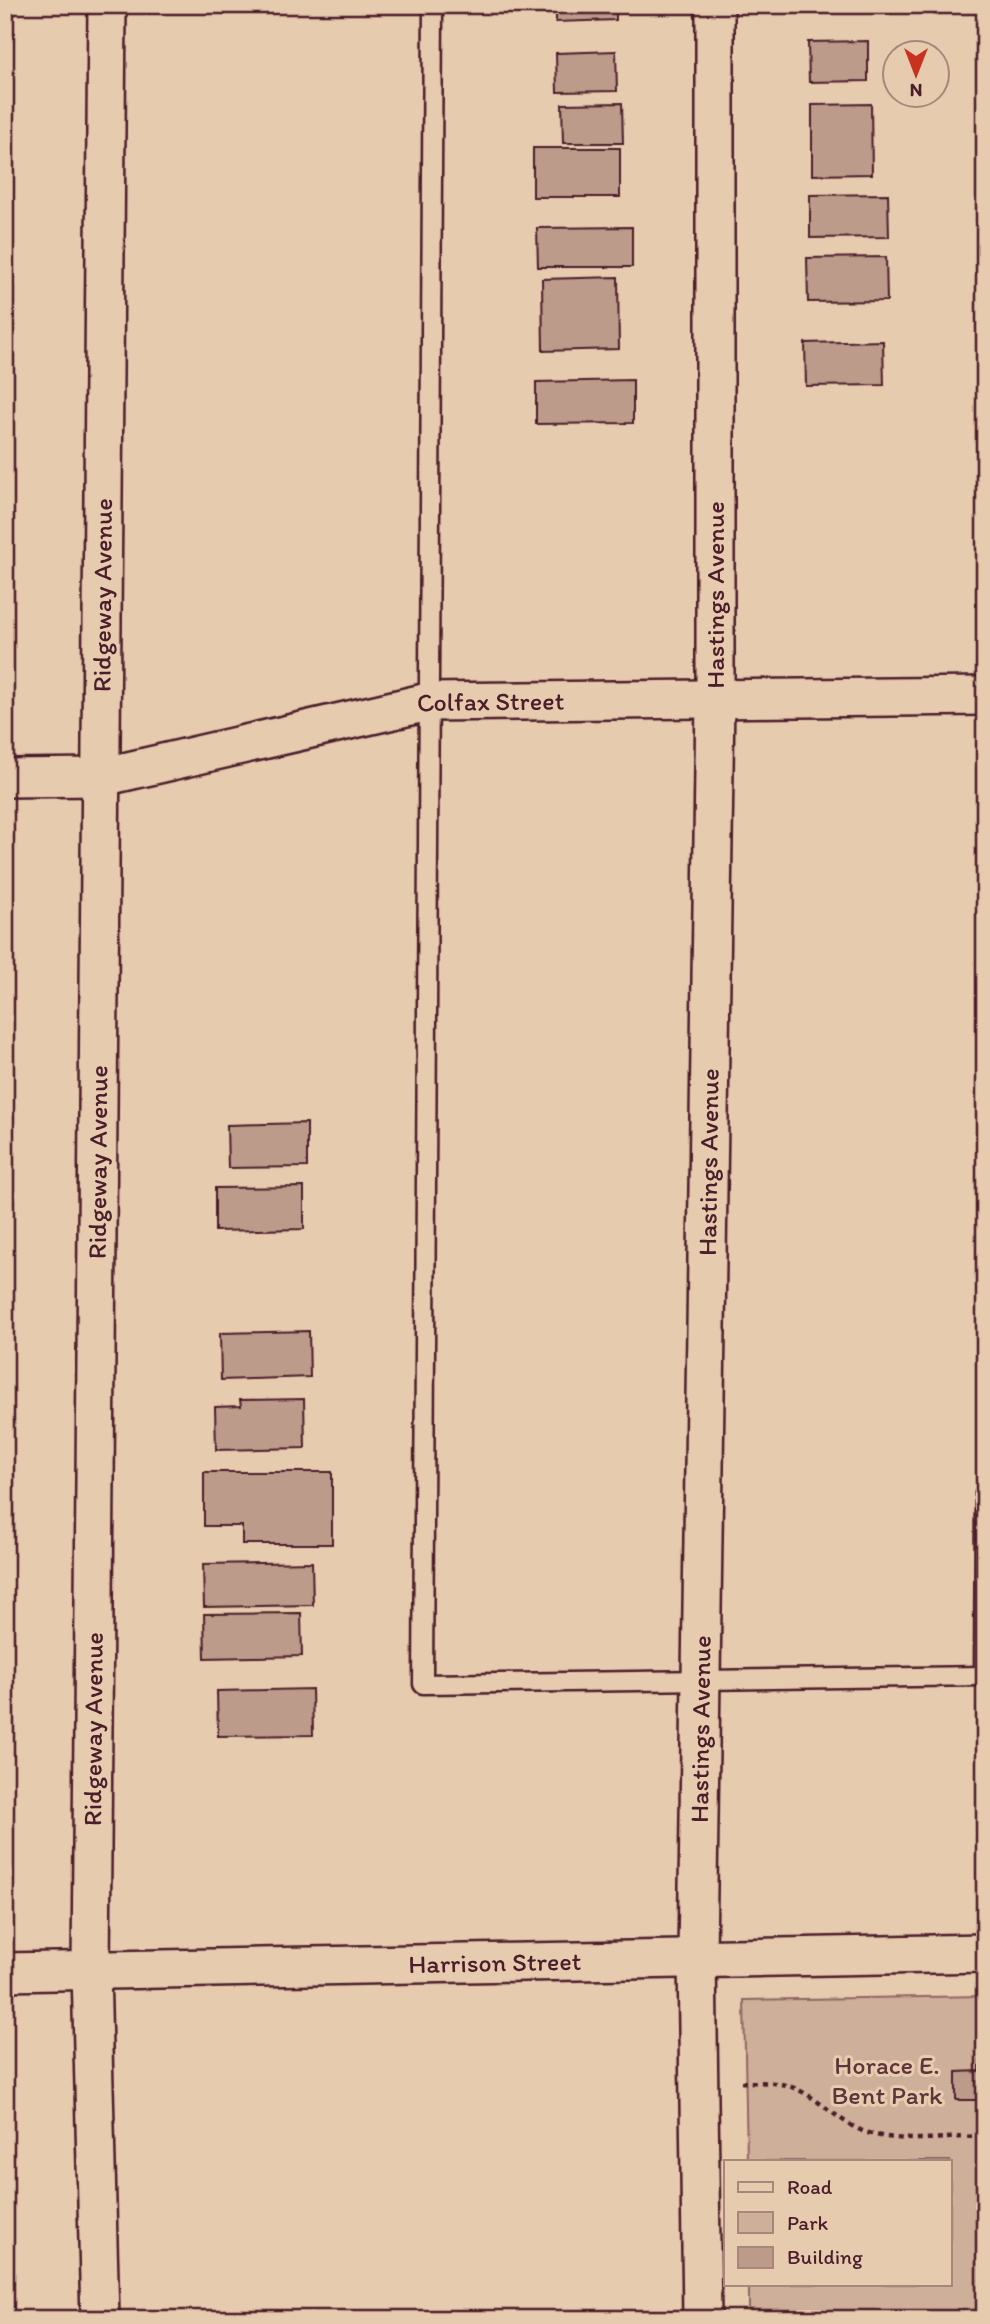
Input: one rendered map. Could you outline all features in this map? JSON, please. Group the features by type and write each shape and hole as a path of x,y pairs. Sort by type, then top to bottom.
{"street":[{"name":"Ridgeway Avenue","path":"100,2319 91,1970 107,5"},
{"name":"Hastings Avenue","path":"702,2319 697,1957 715,699 715,5"},
{"name":"Colfax Street","path":"5,779 102,777 428,702 985,696"},
{"name":"Harrison Street","path":"5,1972 985,1953"}],"lane":[{"path":"433,5 423,1684 984,1676 985,1494"}],"path":[{"path":"741,2082 783,2084 795,2088 844,2123 867,2133 892,2136 985,2136"}],"green space":[{"name":"Horace E. Bent Park","path":"985,1996 985,2319 749,2319 749,2286 951,2286 951,2160 747,2160 744,2000"}],"building":[{"path":"556,5 616,5 616,20 556,22"},
{"path":"810,5 895,5 895,7 810,9"},
{"path":"868,41 868,81 809,82 808,42"},
{"path":"616,51 617,91 557,92 556,53"},
{"path":"622,103 623,143 563,143 562,104"},
{"path":"871,104 872,174 812,175 812,105"},
{"path":"533,148 620,148 620,197 533,197"},
{"path":"888,194 889,237 810,238 810,195"},
{"path":"632,227 632,267 538,267 537,228"},
{"path":"886,257 887,301 808,302 807,258"},
{"path":"618,277 619,349 543,351 542,279"},
{"path":"883,341 884,385 806,386 805,343"},
{"path":"633,380 633,423 536,424 536,382"},
{"path":"307,1123 307,1167 228,1168 227,1125"},
{"path":"304,1187 304,1229 215,1231 215,1188"},
{"path":"309,1331 310,1377 221,1380 220,1333"},
{"path":"304,1399 305,1448 216,1450 215,1407 241,1406 240,1400"},
{"path":"204,1472 332,1472 332,1544 242,1544 242,1526 204,1526"},
{"path":"312,1562 313,1605 204,1607 203,1564"},
{"path":"301,1613 302,1656 205,1658 204,1614"},
{"path":"312,1689 313,1735 218,1736 217,1691"},
{"path":"980,2059 985,2059 985,2100 956,2100 956,2072 980,2071"}]}
